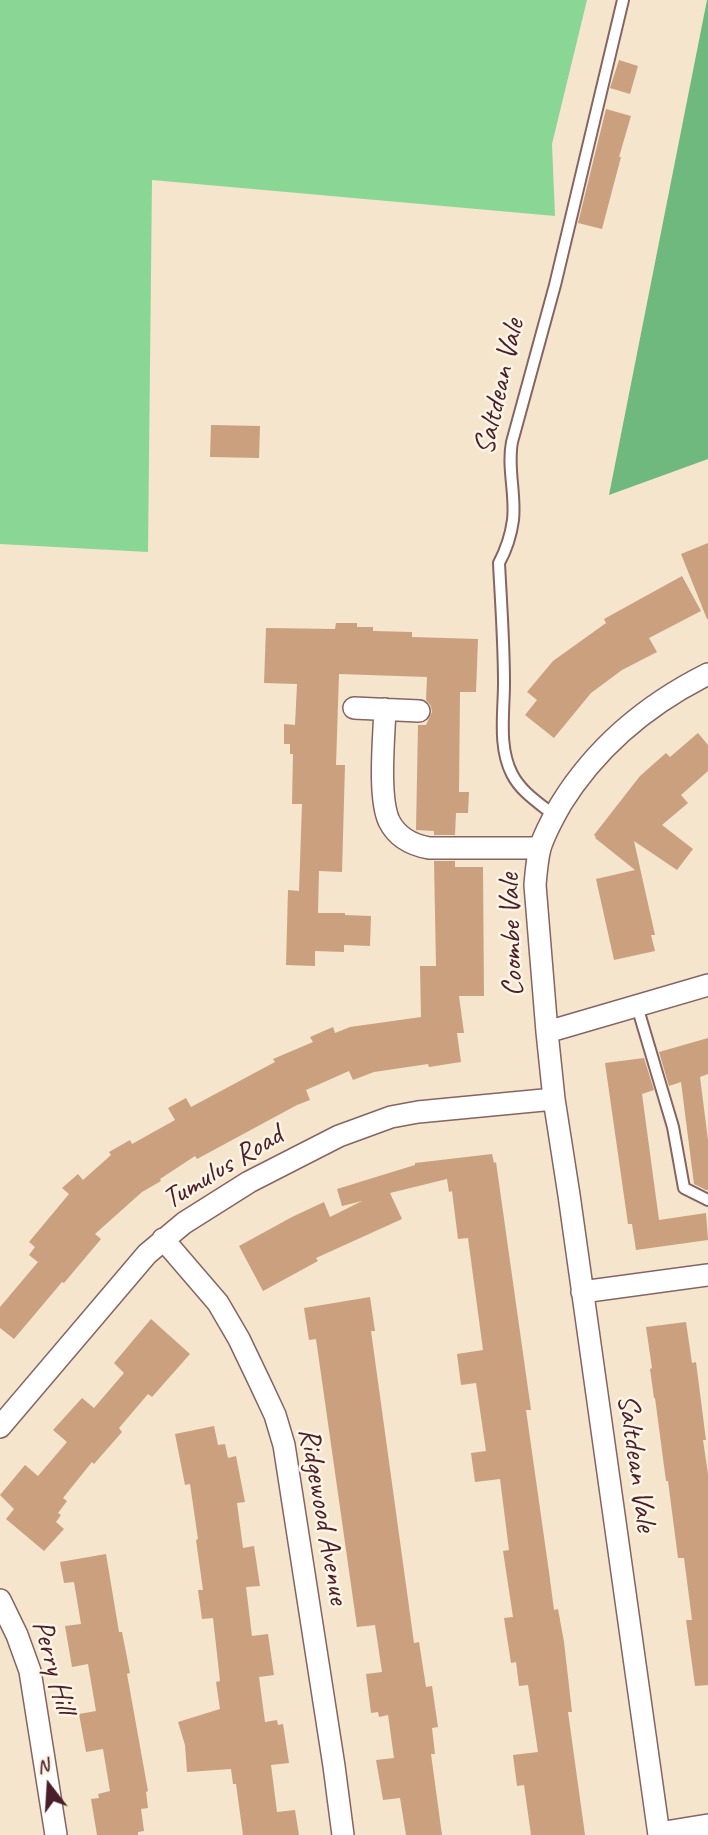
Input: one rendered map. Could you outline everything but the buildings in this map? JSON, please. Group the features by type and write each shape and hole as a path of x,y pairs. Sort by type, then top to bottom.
{"street":[{"name":"Coombe Vale","path":"554,1099 535,885 540,848 555,816 579,779 607,745 661,700 708,674"},
{"path":"354,708 419,711"},
{"path":"385,709 385,803 390,822 399,834 413,844 429,848 540,848"},
{"path":"547,1032 708,985"},
{"name":"Tumulus Road","path":"0,1427 147,1254 205,1209 249,1182 339,1136 391,1117 554,1099"},
{"name":"Saltdean Vale","path":"554,1099 659,1834"},
{"name":"Ridgewood Avenue","path":"163,1239 218,1303 239,1339 275,1415 284,1445 343,1835"},
{"path":"582,1292 708,1275"},
{"name":"Perry Hill","path":"0,1600 18,1635 30,1671 56,1835"},
{"path":"659,1834 708,1825"}],"lane":[{"name":"Saltdean Vale","path":"555,816 524,792 506,763 502,722 503,662 499,563 506,550 513,520 509,456 512,442 555,285 623,0"},
{"path":"637,1006 673,1127 684,1188 708,1200"}],"green space":[{"path":"0,0 587,0 552,144 555,216 152,180 148,552 0,544"},
{"path":"707,0 708,459 609,495"}]}
